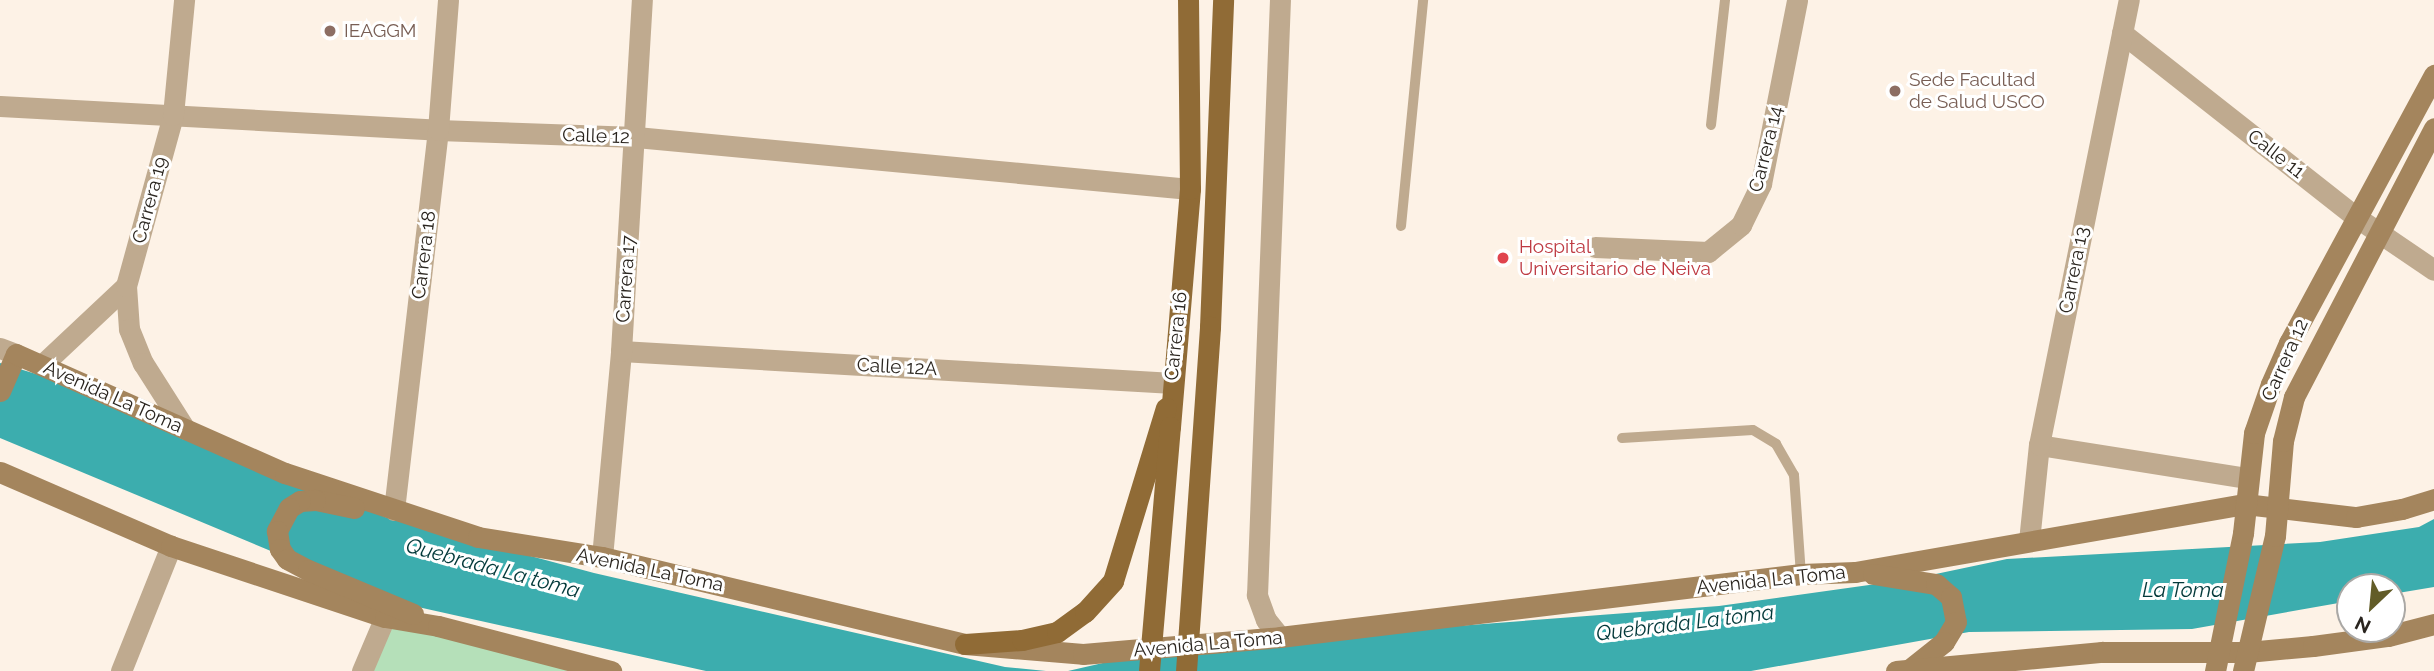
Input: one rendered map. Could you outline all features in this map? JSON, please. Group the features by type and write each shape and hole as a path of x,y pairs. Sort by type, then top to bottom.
{"main road":[{"name":"Carrera 16","path":"1149,671 1190,189 1188,0"},
{"name":"Carrera 16","path":"1186,671 1210,327 1223,0"},
{"name":"Carrera 12","path":"2215,671 2243,533 2254,433 2271,384 2356,218 2434,75"},
{"name":"Carrera 12","path":"2247,654 2275,536 2283,441 2294,397 2377,232 2434,128"},
{"name":"Avenida La Toma","path":"9,356 42,365 285,473 478,537 603,557 965,644 1083,654 1280,637 1801,574 1855,572 2245,504 2356,517 2402,509 2434,499"},
{"path":"0,391 9,356"},
{"path":"965,644 1022,640 1057,632 1085,612 1113,581 1172,386"},
{"path":"0,472 171,546 385,617 438,626 611,671"},
{"path":"438,626 288,559 276,542 277,531 289,508 300,501 315,500 478,537"},
{"path":"1855,572 1936,584 1951,597 1956,622 1944,642 1905,670"},
{"path":"1905,670 2222,643 2247,654 2358,642 2434,624"}],"street":[{"name":"Carrera 19","path":"126,286 173,114 184,0"},
{"name":"Carrera 18","path":"394,510 438,130 448,0"},
{"name":"Carrera 17","path":"603,557 636,137 642,0"},
{"path":"1280,0 1257,595 1266,620 1280,637"},
{"name":"Carrera 14","path":"1595,247 1707,252 1741,225 1761,184 1797,0"},
{"name":"Carrera 13","path":"2029,541 2039,445 2129,0"},
{"name":"Calle 11","path":"2122,33 2356,218 2434,270"},
{"name":"Calle 12","path":"0,106 438,130 636,137 1190,189"},
{"path":"42,365 126,286"},
{"path":"126,286 129,329 143,363 185,429"},
{"name":"Calle 12A","path":"621,351 1172,386"},
{"path":"2039,445 2247,478"},
{"path":"121,671 171,546"},
{"path":"362,671 385,617"}],"lane":[{"path":"1401,226 1423,0"},
{"path":"1711,125 1726,0"},
{"path":"1622,438 1753,430 1776,444 1794,475 1801,574"}],"green space":[{"path":"385,624 591,671 364,671"}],"water":[{"name":"Quebrada La toma","path":"0,363 59,381 385,517 594,573 1005,667 1046,671 706,671 391,601 0,438"},
{"name":"La Toma","path":"2434,519 2434,587 2406,592 2406,573 2336,573 2336,603 2192,629 1969,632 1751,671 1068,671 1168,648 1719,606 1912,579 2007,559 2320,542 2419,527"}],"place":[{"name":"IEAGGM","path":"330,31"},
{"name":"Sede Facultad de Salud USCO","path":"1895,91"},
{"name":"Hospital Universitario de Neiva","path":"1503,258"}]}
